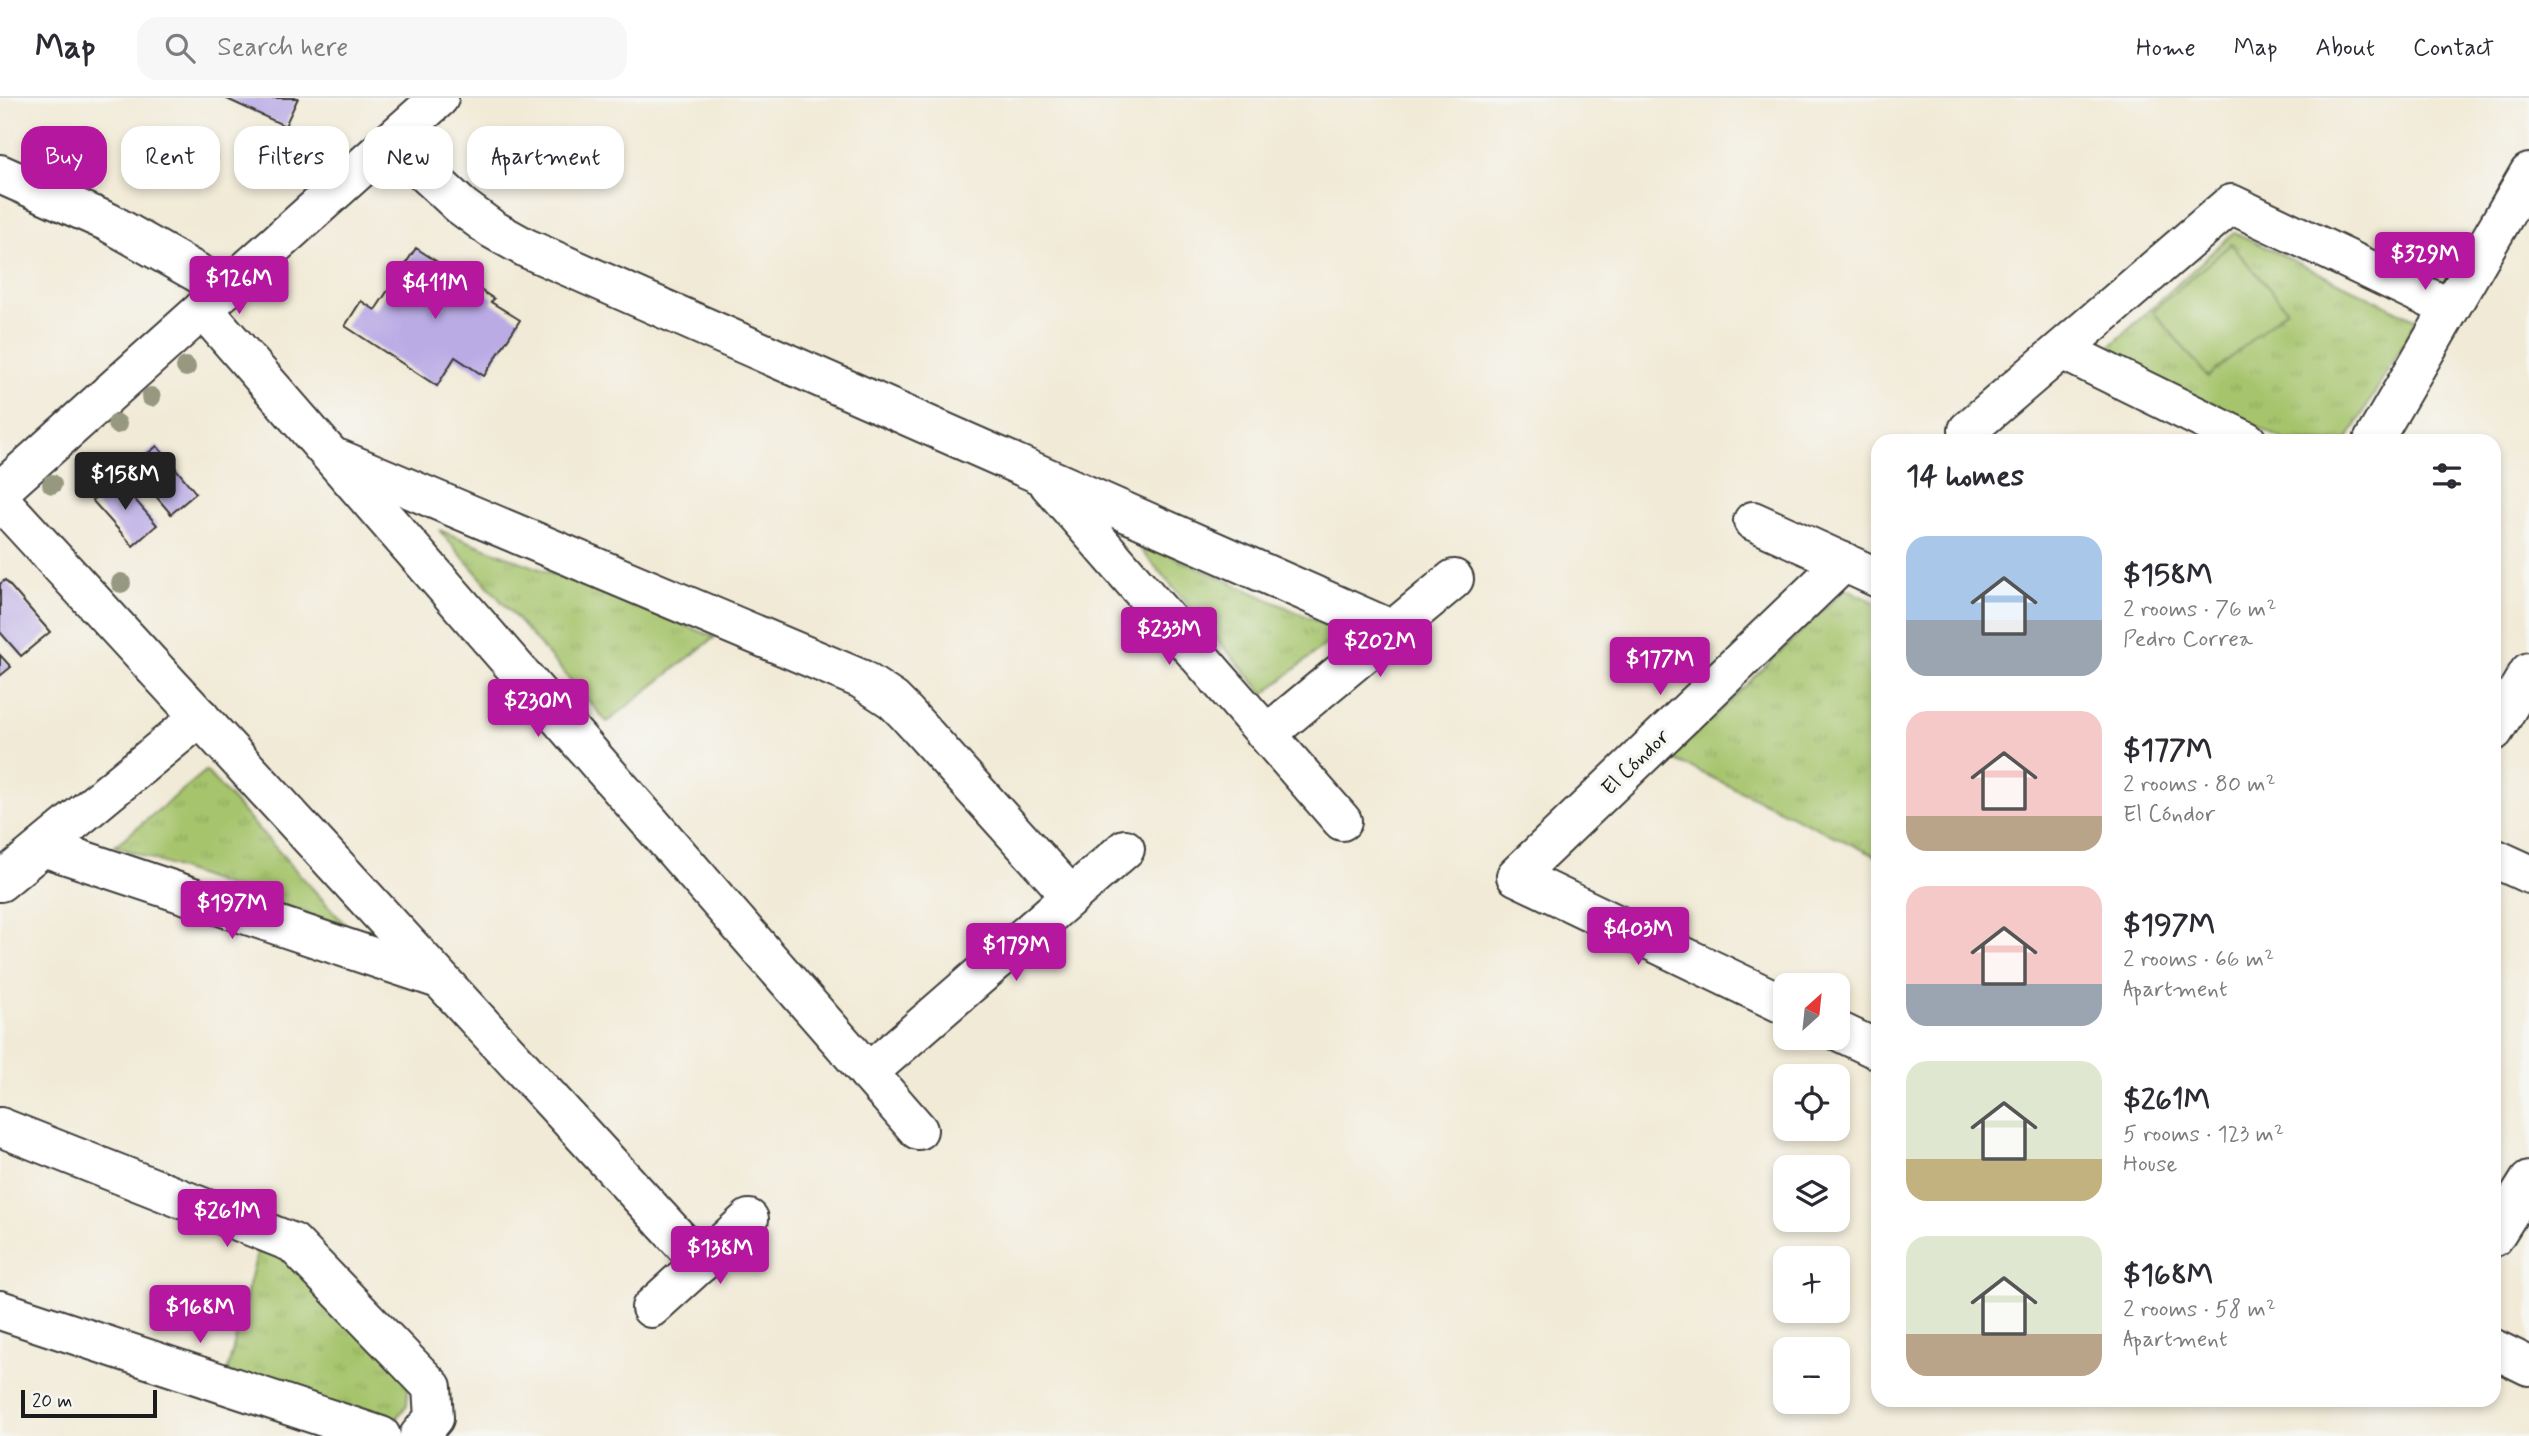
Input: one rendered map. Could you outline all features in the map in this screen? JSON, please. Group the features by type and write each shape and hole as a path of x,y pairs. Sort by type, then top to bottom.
{"street":[{"path":"408,126 439,98"},
{"path":"0,491 363,166"},
{"path":"2377,434 2529,173"},
{"path":"0,174 108,222 214,299 330,455 918,1130"},
{"path":"443,189 492,229 526,248 1393,630"},
{"path":"1968,430 2231,204 2450,308"},
{"path":"2062,350 2233,434"},
{"path":"330,455 861,679 906,713 1071,896"},
{"path":"1041,474 1342,821"},
{"path":"0,500 701,1263"},
{"path":"1753,521 1871,575"},
{"name":"El Cóndor","path":"1773,999 1517,876 1844,562"},
{"path":"1267,734 1454,579"},
{"path":"2501,719 2529,672"},
{"path":"0,882 200,717"},
{"path":"43,847 440,979"},
{"path":"868,1073 1125,849"},
{"path":"2501,861 2529,874"},
{"path":"0,1127 293,1243 432,1387 434,1418 419,1436"},
{"path":"2501,1226 2529,1181"},
{"path":"651,1308 749,1219"},
{"path":"0,1310 381,1436"},
{"path":"2501,1352 2529,1366"}],"green space":[{"path":"2234,232 2417,320 2351,434 2272,434 2102,354"},
{"path":"2231,244 2287,309 2208,377 2153,311"},
{"path":"439,530 715,637 607,722"},
{"path":"1130,537 1341,632 1264,694"},
{"path":"1846,588 1871,600 1871,854 1671,758"},
{"path":"206,771 349,929 115,846"},
{"path":"258,1249 298,1263 409,1379 407,1405 394,1421 379,1422 227,1372"}],"building":[{"path":"225,98 298,98 285,126"},
{"path":"416,248 494,299 491,302 520,320 484,376 455,357 437,386 345,326 361,301 375,310"},
{"path":"157,446 196,493 171,514 131,467"},
{"path":"117,479 157,525 133,546 92,500"},
{"path":"5,580 50,632 21,656 0,632 0,584"},
{"path":"0,655 11,667 0,676"}]}
